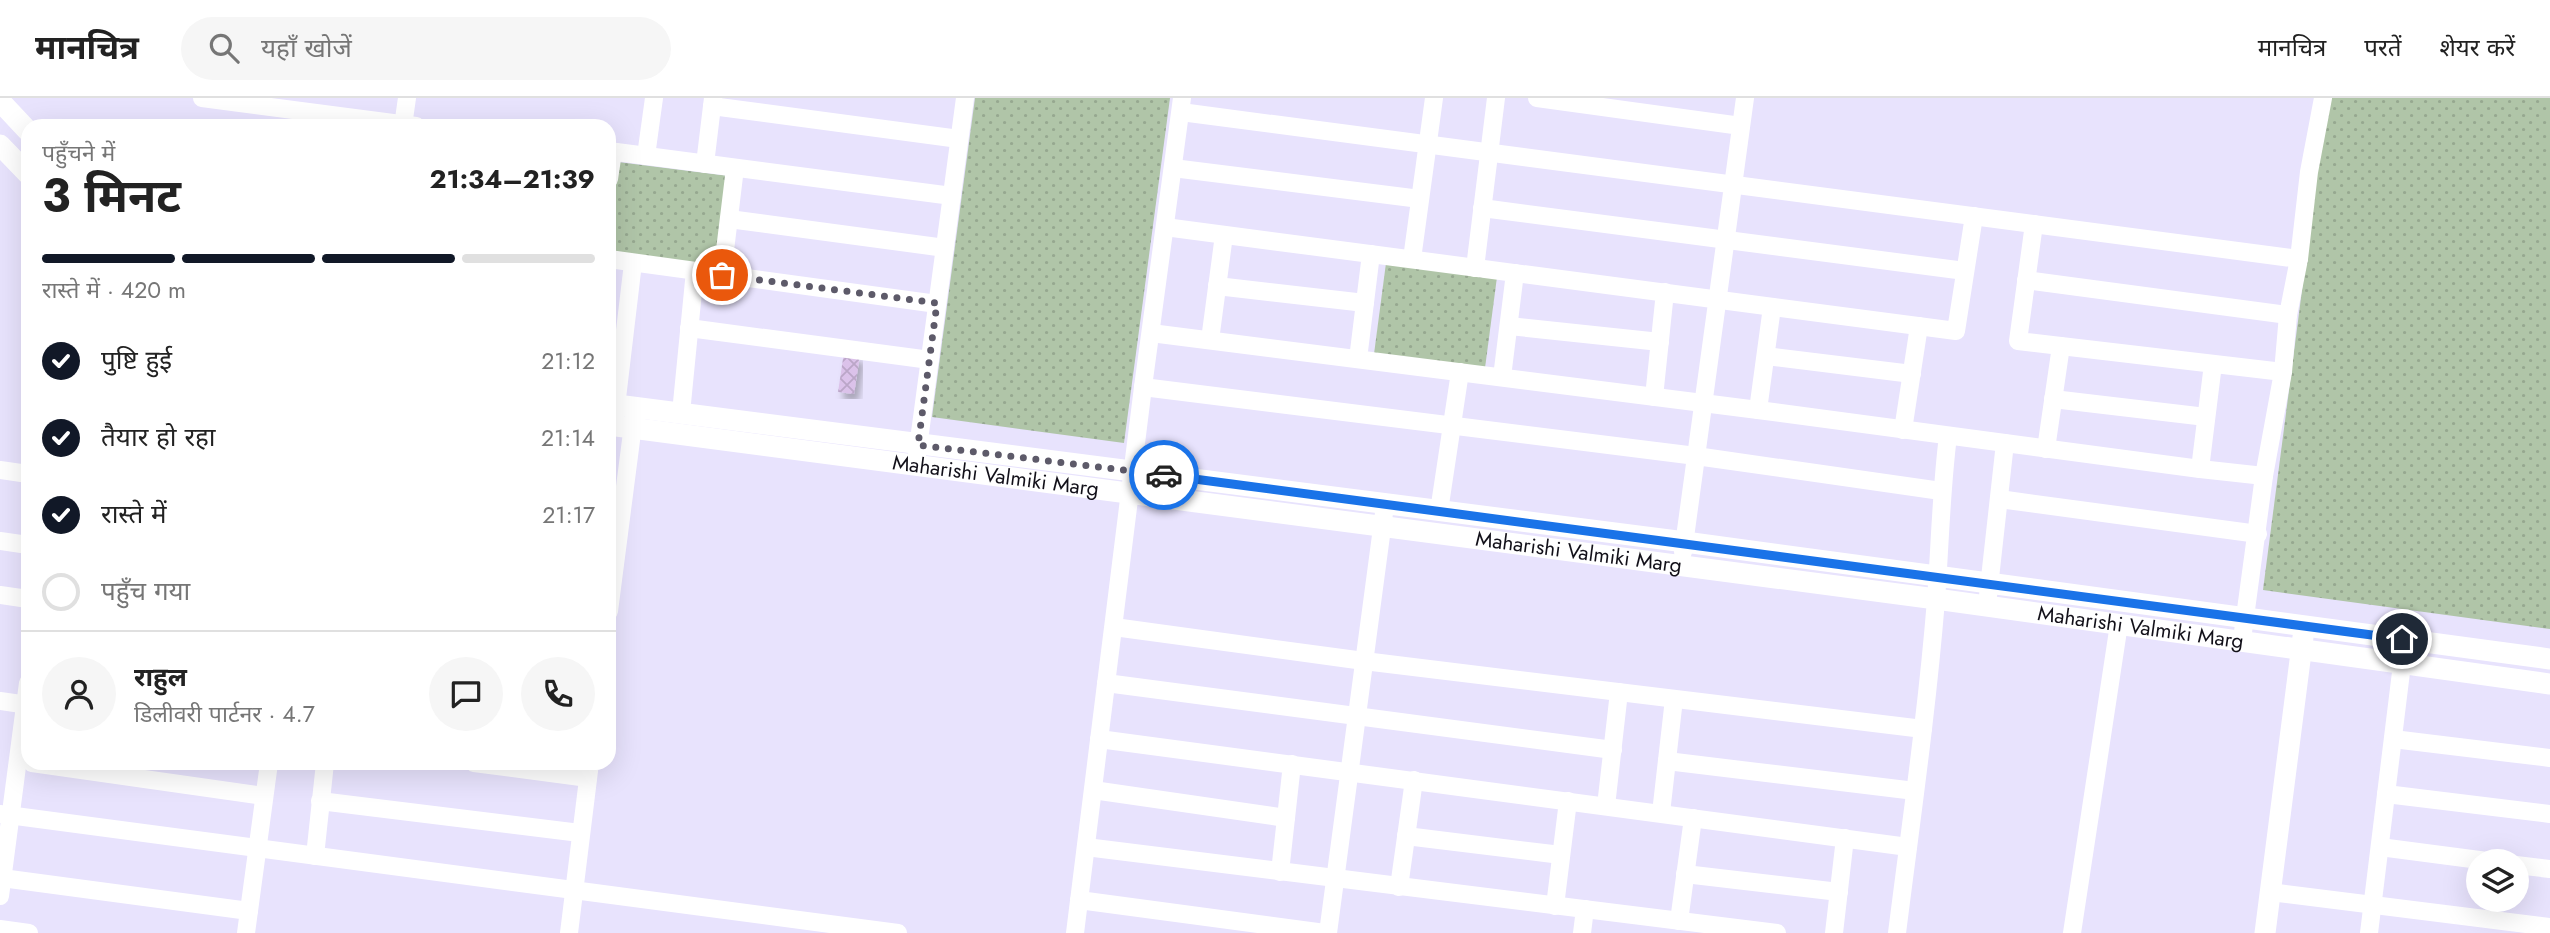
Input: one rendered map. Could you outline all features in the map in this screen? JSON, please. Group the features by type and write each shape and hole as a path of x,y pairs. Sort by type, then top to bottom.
{"street":[{"path":"202,98 361,119"},
{"path":"407,98 407,119"},
{"path":"917,455 965,98"},
{"path":"1412,259 1434,98"},
{"path":"1475,268 1496,98"},
{"path":"1537,98 1741,126"},
{"path":"1681,566 1745,98"},
{"path":"2242,642 2264,475 2283,372 2288,315 2299,259 2309,172 2323,98"},
{"path":"646,156 648,99"},
{"path":"0,101 21,124"},
{"path":"705,164 712,102 959,139"},
{"path":"1075,933 1143,387 1182,105 1428,144 2299,259"},
{"path":"0,145 21,167"},
{"path":"616,152 951,196"},
{"path":"1173,167 1420,199"},
{"path":"722,275 735,168"},
{"path":"1482,208 1965,271"},
{"path":"1165,227 1956,331 1974,216"},
{"path":"729,219 945,248"},
{"path":"2034,223 2018,341 2283,372"},
{"path":"1210,340 1224,234"},
{"path":"1358,359 1371,254"},
{"path":"616,260 937,303"},
{"path":"616,476 619,416 617,321 633,263"},
{"path":"681,413 695,271"},
{"path":"1502,377 1515,273"},
{"path":"2026,280 2288,315"},
{"path":"1217,286 1365,303"},
{"path":"1654,397 1665,292"},
{"path":"1758,410 1772,307"},
{"path":"1508,326 1660,342"},
{"path":"1903,430 1919,326"},
{"path":"689,328 930,360"},
{"path":"1151,333 2200,469 2264,475"},
{"path":"2046,449 2061,346"},
{"path":"1766,356 1912,374"},
{"path":"2200,469 2213,364"},
{"path":"1439,512 1460,372"},
{"path":"1143,387 1696,456 1941,491"},
{"path":"2053,399 2206,417"},
{"name":"Maharishi Valmiki Marg","path":"619,416 681,413 1130,493 1936,599 2550,684"},
{"name":"Maharishi Valmiki Marg","path":"619,416 917,455 1133,471 2245,616 2550,659"},
{"path":"1897,933 1923,729 1936,599 1941,491 1948,436"},
{"path":"1987,607 2005,443"},
{"path":"0,470 21,473"},
{"path":"1999,499 2258,534"},
{"path":"1079,900 1326,933 1385,504"},
{"path":"0,541 21,544"},
{"path":"0,595 21,598"},
{"path":"2072,933 2119,624"},
{"path":"2265,933 2304,625"},
{"path":"1114,627 1364,662 1923,729"},
{"path":"2369,933 2402,664 2402,639"},
{"path":"1107,683 1613,750"},
{"path":"1606,806 1619,692"},
{"path":"1661,813 1674,699"},
{"path":"0,702 21,704"},
{"path":"1099,739 1908,847"},
{"path":"2393,739 2550,758"},
{"path":"20,761 5,815 1,887 249,911"},
{"path":"1667,761 1915,791"},
{"path":"1280,872 1292,764"},
{"path":"83,770 264,796"},
{"path":"247,933 268,770"},
{"path":"315,856 324,770"},
{"path":"569,933 589,771"},
{"path":"1399,887 1413,780"},
{"path":"1093,790 1286,818"},
{"path":"2386,794 2550,814"},
{"path":"320,801 580,833"},
{"path":"1555,906 1568,801"},
{"path":"5,815 574,889 770,925 898,933"},
{"path":"1679,921 1693,818"},
{"path":"1406,836 1561,855"},
{"path":"1834,933 1845,838"},
{"path":"1086,847 1585,909 1644,925 1679,921 1777,933"},
{"path":"2380,847 2466,858"},
{"path":"2529,867 2550,869"},
{"path":"1685,874 1839,892"},
{"path":"2270,892 2550,927"},
{"path":"1582,933 1585,909"},
{"path":"0,929 29,933"}],"green space":[{"path":"975,98 1170,98 1124,443 932,417"},
{"path":"2327,98 2550,98 2550,629 2263,590"},
{"path":"618,162 729,176 718,267 616,254"},
{"path":"1386,263 1497,277 1485,368 1374,354"}],"building":[{"path":"844,352 860,355 854,394 838,392"}],"way so far":[{"path":"722,275 937,303 918,445 1164,475"}],"route":[{"path":"1164,475 2245,616 2402,639"}]}
